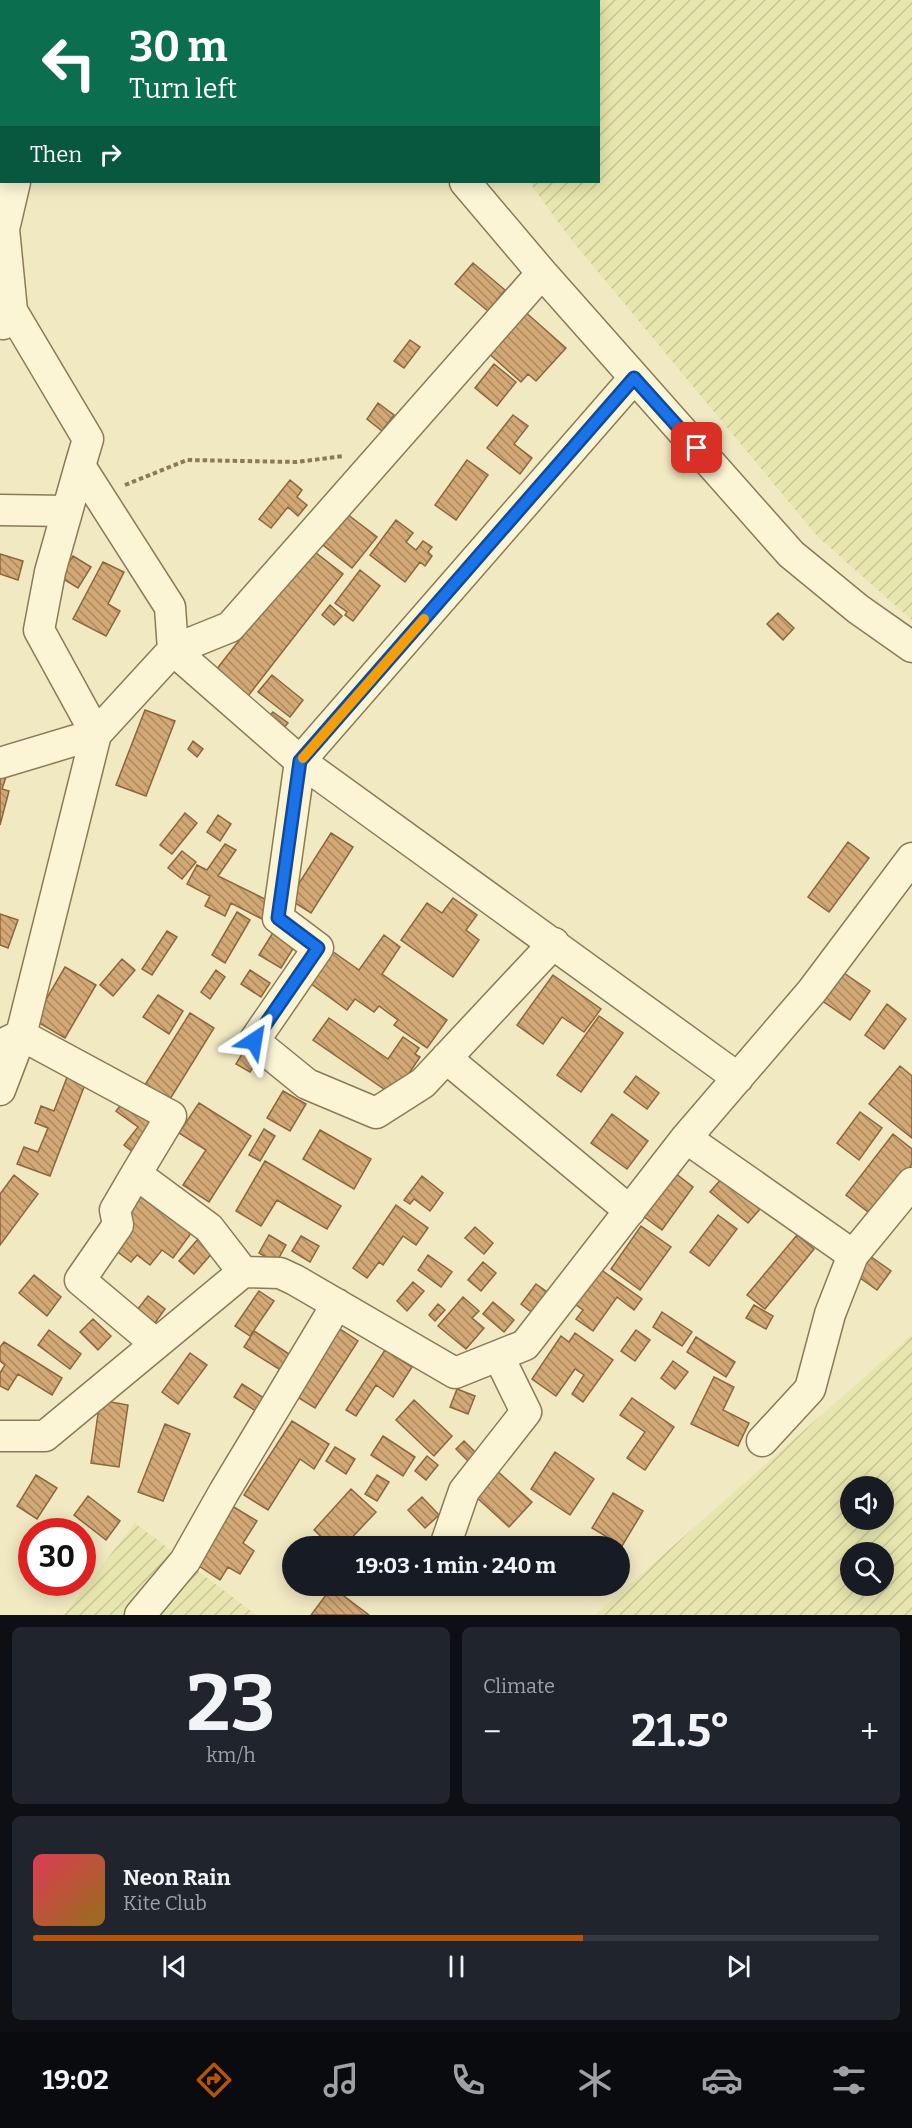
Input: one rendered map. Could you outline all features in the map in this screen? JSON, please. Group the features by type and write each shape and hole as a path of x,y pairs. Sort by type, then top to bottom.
{"street":[{"path":"15,183 4,229 4,315 88,439 50,572 39,630 96,734"},
{"path":"466,183 634,378 792,554 858,609 912,648"},
{"path":"0,1090 10,1040 96,734 173,650 230,627 542,273"},
{"path":"554,943 423,1083 376,1113 307,1084 254,1041 318,948 278,918 300,761 634,378"},
{"path":"81,466 170,607 173,650 300,761 738,1078"},
{"path":"0,510 67,511"},
{"path":"0,763 96,734"},
{"path":"0,1436 45,1436 243,1272 280,1273 455,1373 525,1345 686,1138 812,991 912,859"},
{"path":"10,1040 171,1116 115,1210 118,1225 80,1280 156,1344"},
{"path":"446,1058 630,1211"},
{"path":"686,1138 853,1256"},
{"path":"136,1174 209,1227 243,1272"},
{"path":"762,1441 810,1389 830,1314 853,1256 912,1183"},
{"path":"140,1615 185,1561 337,1304"},
{"path":"448,1536 464,1491 526,1412 499,1357"}],"path":[{"path":"99,495 188,460 297,462 387,450"}],"green space":[{"path":"600,0 912,0 912,620 818,537 570,238 530,183 600,183"},
{"path":"912,1335 912,1615 595,1615 617,1596 630,1596 630,1584"},
{"path":"135,1523 256,1615 64,1615 79,1596 96,1596 96,1574"}],"building":[{"path":"473,263 505,290 488,311 455,284"},
{"path":"523,310 566,348 536,381 528,374 521,382 486,351"},
{"path":"410,340 420,347 404,368 394,361"},
{"path":"494,364 516,382 497,406 475,388"},
{"path":"378,403 394,415 382,431 367,419"},
{"path":"513,415 528,426 514,444 532,458 520,474 487,448"},
{"path":"467,460 488,475 456,520 435,505"},
{"path":"290,480 302,490 297,497 307,505 298,516 288,507 271,528 259,519"},
{"path":"347,514 377,537 352,568 323,545"},
{"path":"396,520 413,533 406,542 416,550 423,541 432,547 428,552 432,556 425,566 420,562 405,582 370,555"},
{"path":"311,549 343,574 248,696 216,670"},
{"path":"0,554 23,561 18,580 0,574"},
{"path":"73,556 91,567 78,588 60,577"},
{"path":"103,562 124,572 108,604 120,611 106,636 73,619"},
{"path":"360,570 380,586 353,621 345,615 347,612 335,603"},
{"path":"330,605 342,616 334,625 322,615"},
{"path":"778,613 794,628 783,640 767,624"},
{"path":"272,675 303,700 290,717 258,692"},
{"path":"145,710 175,721 146,796 116,785"},
{"path":"273,712 288,723 280,733 265,721"},
{"path":"193,741 203,749 197,757 188,749"},
{"path":"0,775 6,777 2,789 9,791 0,825"},
{"path":"185,813 197,823 172,854 160,845"},
{"path":"218,815 231,824 220,841 207,832"},
{"path":"331,833 353,847 311,913 289,899"},
{"path":"848,842 869,858 829,912 808,897"},
{"path":"225,844 236,850 218,876 279,906 270,923 231,903 225,916 205,906 210,896 187,884 197,865 207,870"},
{"path":"182,851 196,862 182,879 168,868"},
{"path":"453,898 477,915 466,930 479,940 453,977 401,940 427,903 442,913"},
{"path":"237,912 250,920 225,963 212,955"},
{"path":"0,914 18,920 8,948 0,945"},
{"path":"277,926 299,939 281,968 259,955"},
{"path":"167,931 177,937 152,975 142,969"},
{"path":"384,935 400,947 382,974 447,1020 427,1048 394,1025 398,1020 379,1006 374,1012 355,999 347,1010 310,983 332,951 359,970"},
{"path":"122,959 135,970 113,996 100,985"},
{"path":"65,967 96,985 65,1038 34,1020"},
{"path":"216,970 225,977 210,999 201,992"},
{"path":"250,970 270,983 261,997 241,984"},
{"path":"841,971 870,991 850,1020 821,1000"},
{"path":"553,975 601,1009 584,1032 562,1017 543,1044 517,1025"},
{"path":"158,995 183,1011 169,1034 143,1017"},
{"path":"887,1004 906,1019 884,1049 865,1035"},
{"path":"190,1013 214,1028 167,1104 143,1088"},
{"path":"599,1016 623,1033 581,1092 557,1075"},
{"path":"329,1018 388,1059 403,1037 419,1048 415,1054 420,1057 394,1096 313,1040"},
{"path":"245,1049 259,1058 250,1072 236,1064"},
{"path":"900,1066 912,1076 912,1138 869,1104"},
{"path":"71,1067 89,1074 50,1176 17,1164 24,1147 38,1152 48,1128 35,1123 41,1106 54,1111"},
{"path":"636,1076 659,1093 647,1109 624,1092"},
{"path":"283,1091 306,1104 290,1131 267,1118"},
{"path":"126,1098 161,1124 138,1156 124,1145 138,1127 116,1111"},
{"path":"199,1103 251,1136 209,1202 183,1185 206,1150 179,1133"},
{"path":"860,1112 882,1128 859,1160 837,1143"},
{"path":"612,1114 648,1141 627,1169 591,1143"},
{"path":"264,1129 275,1136 260,1161 249,1155"},
{"path":"320,1130 371,1159 354,1189 303,1159"},
{"path":"893,1134 912,1149 912,1164 872,1215 846,1195"},
{"path":"265,1161 341,1206 327,1229 277,1200 261,1226 236,1211"},
{"path":"675,1173 693,1187 662,1230 643,1216"},
{"path":"14,1175 38,1194 0,1245 0,1194"},
{"path":"422,1176 443,1193 430,1211 414,1199 410,1204 404,1200"},
{"path":"722,1178 760,1209 748,1223 710,1192"},
{"path":"137,1191 192,1232 173,1258 162,1250 150,1265 137,1255 131,1262 115,1250"},
{"path":"396,1205 428,1228 416,1245 403,1236 383,1265 379,1262 367,1278 353,1268"},
{"path":"718,1215 737,1229 709,1266 690,1252"},
{"path":"641,1226 671,1247 640,1290 611,1269"},
{"path":"475,1227 493,1243 484,1254 465,1238"},
{"path":"269,1235 286,1245 276,1263 259,1253"},
{"path":"797,1235 814,1249 765,1309 747,1295"},
{"path":"301,1236 319,1246 310,1262 292,1251"},
{"path":"198,1239 213,1252 194,1274 179,1261"},
{"path":"428,1255 452,1272 441,1287 418,1270"},
{"path":"870,1256 891,1271 877,1290 856,1275"},
{"path":"483,1262 496,1273 481,1291 468,1280"},
{"path":"600,1269 642,1299 634,1310 617,1297 593,1331 576,1319 583,1310 575,1304"},
{"path":"34,1275 61,1297 47,1316 19,1293"},
{"path":"413,1282 424,1291 407,1311 397,1301"},
{"path":"536,1284 550,1294 534,1314 521,1304"},
{"path":"259,1291 274,1301 250,1336 235,1326"},
{"path":"148,1296 165,1309 155,1323 137,1310"},
{"path":"463,1297 479,1311 472,1318 484,1328 466,1349 438,1326"},
{"path":"493,1302 514,1320 504,1332 483,1314"},
{"path":"438,1304 445,1310 435,1321 429,1315"},
{"path":"754,1305 773,1316 766,1329 746,1318"},
{"path":"662,1312 692,1332 682,1346 653,1327"},
{"path":"93,1319 111,1336 98,1350 80,1332"},
{"path":"334,1325 358,1341 315,1408 291,1393"},
{"path":"49,1330 81,1354 70,1369 38,1345"},
{"path":"636,1330 650,1340 635,1361 621,1351"},
{"path":"254,1331 292,1356 282,1371 244,1347"},
{"path":"575,1333 613,1360 583,1402 572,1394 584,1375 575,1369 556,1396 532,1379 561,1336 569,1342"},
{"path":"696,1337 735,1362 726,1377 687,1352"},
{"path":"4,1342 62,1378 52,1395 18,1374 8,1390 0,1386 0,1373 5,1365 0,1361 0,1347"},
{"path":"385,1350 412,1367 393,1397 376,1385 356,1416 346,1410"},
{"path":"190,1353 207,1365 178,1404 162,1392"},
{"path":"673,1361 688,1372 675,1389 661,1378"},
{"path":"714,1377 734,1387 723,1410 749,1423 738,1446 691,1424"},
{"path":"242,1384 267,1400 259,1413 234,1397"},
{"path":"457,1389 475,1396 468,1414 450,1407"},
{"path":"632,1398 674,1427 645,1470 627,1458 645,1432 620,1415"},
{"path":"100,1400 128,1405 119,1467 91,1463"},
{"path":"414,1400 452,1436 434,1456 396,1420"},
{"path":"292,1421 329,1444 314,1469 300,1459 268,1510 244,1495"},
{"path":"165,1424 190,1434 163,1501 138,1492"},
{"path":"383,1436 415,1457 403,1476 371,1455"},
{"path":"464,1441 477,1454 469,1462 456,1449"},
{"path":"335,1447 355,1459 346,1474 326,1461"},
{"path":"555,1452 594,1479 570,1515 531,1489"},
{"path":"427,1456 438,1465 426,1480 415,1471"},
{"path":"496,1470 532,1502 509,1527 474,1495"},
{"path":"36,1475 57,1488 38,1518 17,1506"},
{"path":"377,1475 389,1482 377,1501 365,1494"},
{"path":"351,1489 376,1512 353,1536 320,1536 314,1530"},
{"path":"613,1493 643,1511 628,1536 605,1536 592,1528"},
{"path":"88,1496 120,1521 106,1540 96,1532 96,1518 78,1518 74,1515"},
{"path":"422,1497 439,1515 425,1528 408,1510"},
{"path":"232,1506 257,1521 243,1543 254,1551 240,1574 228,1567 220,1580 196,1564"},
{"path":"325,1596 344,1596 369,1615 311,1615"}],"slow traffic":[{"path":"303,758 424,619"}],"route":[{"path":"254,1041 318,948 278,918 300,761 634,378 697,448"}]}
